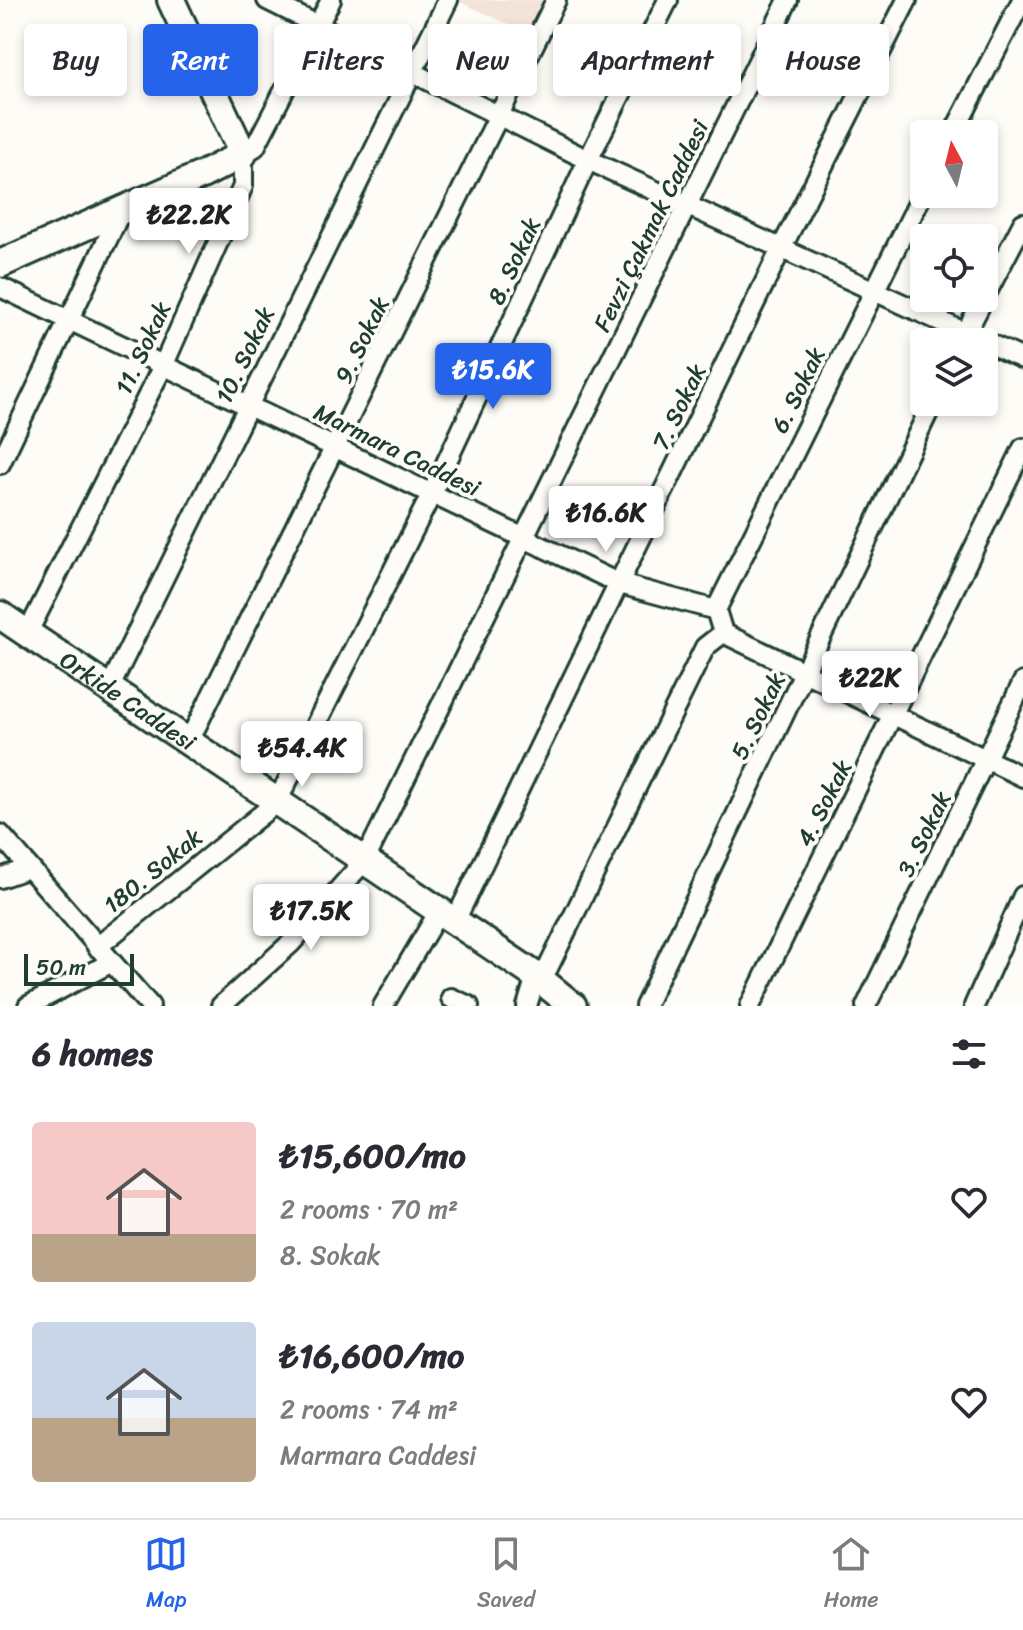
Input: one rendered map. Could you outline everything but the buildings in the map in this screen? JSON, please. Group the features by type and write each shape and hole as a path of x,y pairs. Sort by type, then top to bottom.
{"street":[{"path":"171,0 243,154"},
{"path":"267,0 312,24"},
{"path":"319,24 331,0"},
{"name":"10. Sokak","path":"109,689 448,0"},
{"name":"9. Sokak","path":"188,743 556,0"},
{"name":"8. Sokak","path":"277,802 432,493 588,160 668,0"},
{"name":"Fevzi Çakmak Caddesi","path":"221,1006 291,943 365,860 788,0"},
{"name":"7. Sokak","path":"383,1006 446,918 620,584 781,249 907,0"},
{"path":"960,120 1022,0"},
{"path":"413,73 588,160 873,291 944,328"},
{"path":"0,264 255,147 282,96"},
{"name":"11. Sokak","path":"28,632 164,364 243,186 243,154"},
{"name":"6. Sokak","path":"716,610 915,208"},
{"path":"0,464 121,211"},
{"path":"998,271 1023,223"},
{"name":"Marmara Caddesi","path":"0,287 620,584 716,610"},
{"path":"998,350 1023,359"},
{"name":"5. Sokak","path":"645,1006 926,416"},
{"name":"4. Sokak","path":"750,1006 895,716 1023,448"},
{"path":"716,610 723,633 1023,777"},
{"name":"Orkide Caddesi","path":"0,615 536,976 573,1006"},
{"path":"527,1006 536,976 548,968 705,647 723,633"},
{"name":"3. Sokak","path":"866,1006 1023,682"},
{"name":"180. Sokak","path":"97,947 277,802"},
{"path":"0,834 150,1006"},
{"path":"0,878 29,868"},
{"path":"974,1006 1023,896"},
{"path":"28,1006 112,962"},
{"path":"451,998 469,1006"}],"shaded area":[{"path":"456,0 542,0 532,24 508,24"}]}
